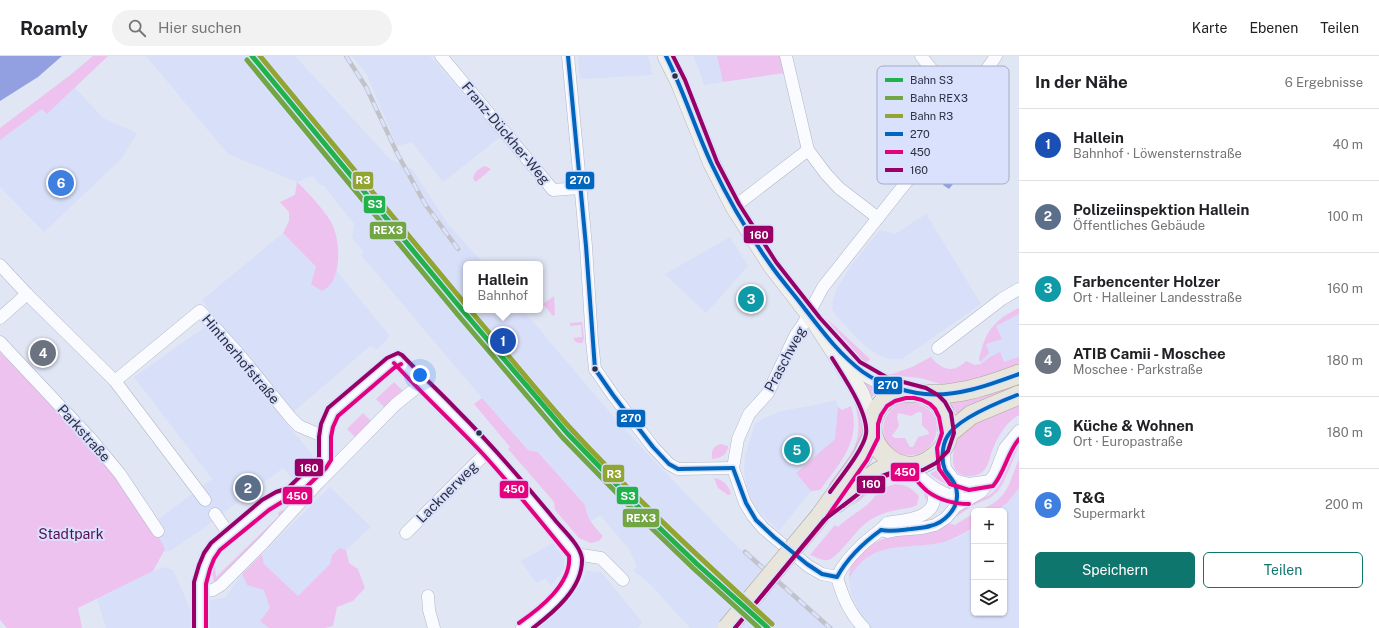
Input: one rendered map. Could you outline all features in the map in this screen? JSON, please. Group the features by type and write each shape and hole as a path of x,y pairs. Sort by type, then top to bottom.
{"main road":[{"path":"666,56 680,82 712,164 734,207 771,265 812,318 856,366 875,379 886,384 920,393 940,405 945,415 945,441"},
{"path":"812,318 861,394 878,449 888,458 904,465"},
{"path":"727,628 820,516 862,457 872,429 876,412 883,402 892,395 905,392 939,394 959,392 1019,374"},
{"path":"820,516 880,471 904,465 921,464 933,458 945,441 971,415 1019,395"}],"street":[{"name":"Franz-Dückher-Weg","path":"441,56 553,190 580,188"},
{"path":"568,56 586,246 595,369 653,447 669,464 678,469 733,468"},
{"path":"786,56 808,150 826,174 839,188 878,218"},
{"path":"921,56 929,66"},
{"name":"Praschweg","path":"989,66 996,56"},
{"path":"734,207 808,150"},
{"name":"Praschweg","path":"837,577 822,574 808,566 763,528 753,516 745,503 733,468 738,439 749,414 768,393 795,336 802,326 812,318 823,287 905,184"},
{"path":"0,265 27,294 115,381 205,500"},
{"path":"938,348 1002,299 1019,289"},
{"path":"0,318 27,294"},
{"name":"Hintnerhofstraße","path":"115,381 200,311 238,353 291,418 300,426 325,437"},
{"name":"Parkstraße","path":"0,342 91,439 120,474 158,531"},
{"path":"199,592 213,590 221,585 263,543 325,459 325,437 327,425 333,412 391,363 398,359 421,384 452,412 488,451 575,554 576,563 570,580 548,607 522,628"},
{"path":"200,628 199,592 204,567 216,546 229,534 279,496 302,492 318,483 396,404 421,384"},
{"path":"881,530 888,532 922,528 935,525 946,518 961,501 981,492 990,482 995,474 1005,448 1019,431"},
{"path":"945,441 945,468 954,480 961,501"},
{"name":"Lacknerweg","path":"406,533 488,451"},
{"path":"904,465 933,488 961,501"},
{"path":"954,480 969,484 990,482"},
{"path":"864,628 848,608 837,577 843,565 863,544 881,530 887,523 912,519 922,515 930,509 934,500 933,488"},
{"path":"215,514 229,534"},
{"path":"575,554 601,558 623,580"},
{"path":"428,596 429,610 434,628"}],"shaded area":[{"path":"146,56 295,56 390,159 412,169 448,224 481,261 463,261 463,313 526,313 617,421 686,494 742,551 745,548 834,628 690,628 650,584 633,570 637,566 628,548 600,515 590,522 586,515 585,505 539,452 528,450 361,255 364,251 352,238 354,224 324,186 320,185 312,176 297,182 228,154"},
{"path":"352,56 430,56 500,137 443,182 412,142 397,146 367,75"},
{"path":"578,56 647,56 650,61 653,75 580,79"},
{"path":"693,56 717,56 723,82 704,85"},
{"path":"75,88 103,118 137,133 122,158 44,232 0,187 0,140 42,109 47,114"},
{"path":"926,214 981,304 902,359 890,359 880,356 863,344 837,317 832,309 833,300 836,290 853,263 880,230 895,234"},
{"path":"283,233 331,284 336,270 389,335 387,340 377,349 370,346 284,420 320,464 297,484 283,468 205,527 172,550 165,552 151,525 212,479 134,377 216,319 202,300"},
{"path":"730,237 748,266 706,313 665,274"},
{"path":"1019,308 1019,364 981,364 979,359 983,343 988,332 1003,316"},
{"path":"836,400 838,407 835,439 796,473 811,491 779,531 758,511 747,494 744,472 745,456 755,424 766,417 781,411"},
{"path":"330,487 371,527 346,550 338,548 332,555 330,564 298,596 264,564 262,554"},
{"path":"1019,488 1019,628 870,628 865,624 851,594 849,578 854,570 871,555 885,548 935,544 957,538 971,529 971,616 1007,616 1007,508 1000,508 1007,503"},
{"path":"553,543 564,559 564,568 551,586 546,578 536,583 521,561"},
{"path":"165,567 173,570 191,611 191,628 106,628 97,599 153,571"},
{"path":"586,571 601,572 642,622 638,628 536,628 555,613 574,592 583,581"},
{"path":"242,574 247,585 264,590 270,608 260,621 269,628 208,628 210,600 225,598"}],"green space":[{"path":"93,56 108,56 47,114 42,109 0,140 0,128"},
{"path":"717,56 780,56 784,73 723,82"},
{"path":"485,166 491,169 476,182 473,179 474,174"},
{"path":"297,182 325,213 331,222 338,244 338,260 335,276 328,287 322,291 311,284 316,267 283,233 289,221 289,212 280,202 295,195"},
{"path":"554,296 555,315 553,316 543,304"},
{"path":"1019,308 1019,314 996,326 1002,339 986,344 989,353 980,362 979,359 982,349 992,328 997,322"},
{"path":"826,318 870,359 865,365"},
{"path":"582,322 584,339 582,343 579,343 573,338 582,337 581,325 570,326 570,323"},
{"name":"Stadtpark","path":"0,352 107,462 153,527 165,549 153,571 78,608 82,628 7,628 0,620"},
{"path":"1000,352 1004,362 1019,357 1019,364 983,377 960,383 944,385 920,378 889,375 912,367 931,357 939,365 952,369 957,368 966,361 975,365 981,364"},
{"path":"858,373 883,388 872,397"},
{"path":"1019,381 1019,386 957,415 951,403"},
{"path":"394,382 404,392 386,409 376,399"},
{"path":"482,398 528,450 538,452 585,505 589,519 603,536 599,541 591,543 579,538 555,510 554,502 508,449 510,447 474,404"},
{"path":"905,402 918,404 924,407 929,410 936,420 937,427 934,441 925,451 919,454 899,454 888,445 885,440 883,428 886,416 895,406","holes":["921,412 922,425 929,434 918,437 913,447 910,447 905,438 895,438 892,436 899,426 897,417 898,413 911,416"]},
{"path":"855,403 862,414 862,433 854,453 830,487 829,484 850,455 857,438 858,417"},
{"path":"1019,403 1019,415 1005,427 993,448 988,465 985,469 974,476 961,474 956,470 953,464 953,456 958,441 966,428 984,417"},
{"path":"851,406 854,419 851,441 847,451 820,490 811,491 796,473 835,439 838,407 842,410"},
{"path":"363,413 372,422 356,438 347,429"},
{"path":"1019,440 1019,445 1009,470 998,491 990,498 974,505 957,516 954,516 968,506 985,498 996,489 1003,477 1012,452"},
{"path":"721,444 728,446 727,451 721,457 712,459 713,449"},
{"path":"1019,459 1019,488 1007,503 1000,508 984,508 998,500 1009,484"},
{"path":"939,469 946,480 945,484 931,475 931,473"},
{"path":"893,475 905,476 922,484 926,489 926,501 923,492 918,486 901,478 893,478 885,480 879,484 852,506 873,482"},
{"path":"714,478 725,483 731,494 728,495 718,488"},
{"path":"895,484 903,485 916,493 919,496 917,505 888,512 871,519 842,550 828,560 819,559 810,555 835,525 838,527 867,505 878,492"},
{"path":"282,510 286,511 216,583 214,582 212,573 215,566 216,577 279,516 278,513"},
{"path":"971,515 971,529 960,535 939,543 897,547 877,552 858,566 849,578 853,564 861,553 873,544 887,537 919,528 947,523 955,525"},
{"path":"339,548 346,550 349,563 358,569 365,588 353,601 337,607 333,626 325,628 269,628 260,621 270,608 264,590 247,585 242,574 262,554 264,564 298,596 330,564 332,555"}],"water":[{"path":"0,56 62,56 38,77 0,101"},
{"path":"944,184 953,184 949,189 943,185"}],"railway":[{"path":"346,56 366,87 398,155 425,204 458,249"},
{"path":"745,552 830,628"}],"rail line":[{"name":"S3","path":"252,56 463,311"},
{"name":"R3","path":"260,56 463,301"},
{"name":"REX3","path":"247,60 458,315 562,437 641,518 759,628"},
{"name":"S3","path":"465,313 567,433 645,514 697,564 768,628"},
{"name":"R3","path":"473,313 572,430 620,480 720,577 772,624"}],"transit line":[{"name":"270","path":"568,56 586,246 595,369 653,447 669,464 678,469 733,468"},
{"name":"270","path":"666,56 712,165 746,228 774,270 818,326 839,350 855,365 863,372 885,384 925,394 949,394 961,392 985,386 1019,374"},
{"name":"160","path":"673,56 685,80 717,162 739,204 776,262 820,318 860,362 888,378 926,388 938,395 945,402 951,413 954,433 948,451 936,463 923,470 908,472 899,470 882,476 824,520 735,628"},
{"name":"160","path":"194,628 194,582 204,553 211,543 262,500 276,492 288,488 317,460 319,457 319,437 321,424 328,408 387,358 398,353 402,355 494,449 571,538 581,554 581,570 578,580 558,607 533,628"},
{"name":"160","path":"830,492 861,447 866,434 864,416 848,384 832,358"},
{"name":"450","path":"394,363 483,454 569,556 569,566 560,586 536,611 519,623"},
{"name":"450","path":"206,628 206,584 214,559 220,550 269,510 282,502 295,498 326,468 331,460 331,437 333,427 338,416 394,368 401,364"},
{"name":"270","path":"881,530 896,531 928,527 945,519 953,510 957,500 957,490 955,484 945,470 943,462 943,449 947,437 952,430 968,418 1017,395"},
{"name":"450","path":"735,628 825,520 867,460 878,438 878,424 881,415 887,406 895,401 906,398 914,398 930,404 935,409 939,417 942,433 937,448 939,469 950,484 969,490 993,486 1019,439"},
{"name":"270","path":"733,468 746,503 756,520 774,537 807,564 822,574 837,577 856,551 881,530"},
{"name":"450","path":"843,506 873,482 899,470 911,475 927,491 937,497 952,502 969,504"}],"place":[{"name":"T&G","path":"61,183"},
{"name":"Farbencenter Holzer","path":"751,299"},
{"name":"Hallein","path":"503,341"},
{"name":"ATIB Camii - Moschee","path":"43,353"},
{"name":"Küche & Wohnen","path":"797,450"},
{"name":"Polizeiinspektion Hallein","path":"248,488"}]}
